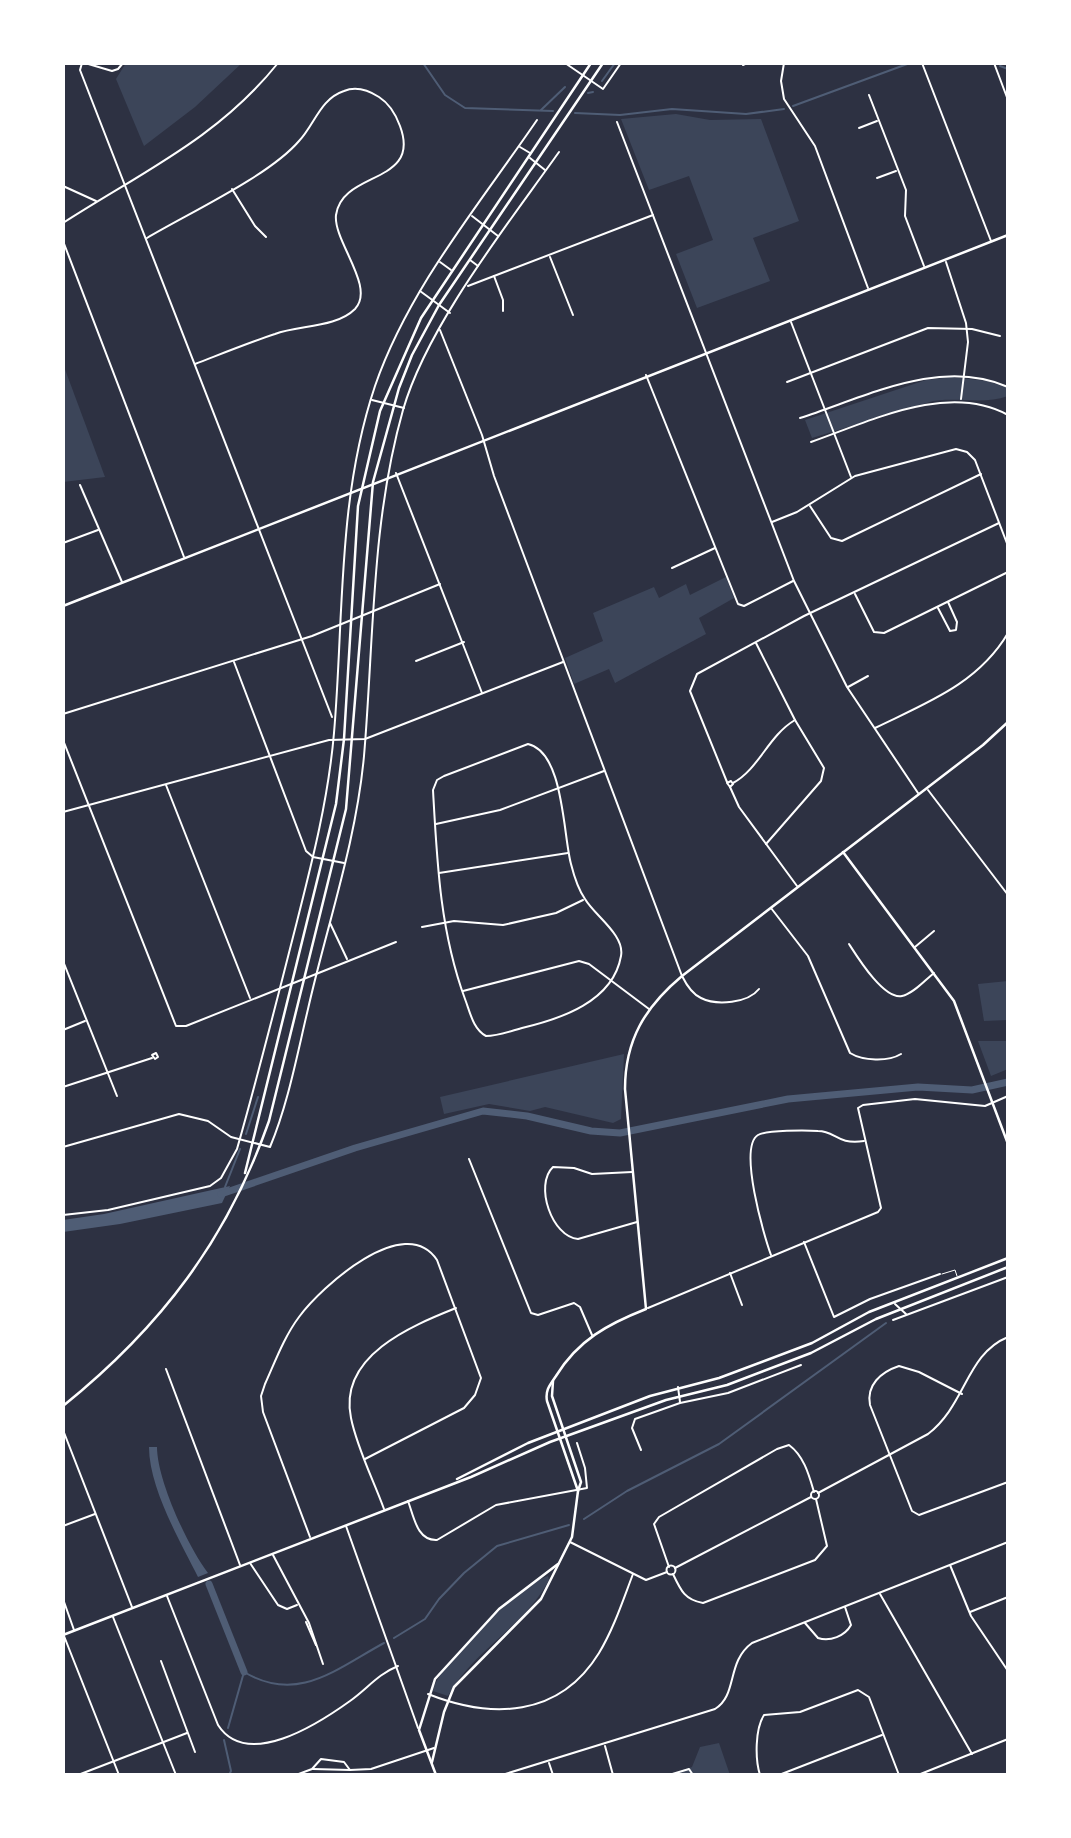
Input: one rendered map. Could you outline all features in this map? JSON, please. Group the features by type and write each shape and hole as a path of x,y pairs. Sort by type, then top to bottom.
{"main road":[{"path":"245,1176 336,804 344,739 361,486 383,403 407,343 432,300 591,63"},
{"path":"63,1406 103,1373 171,1302 210,1244 260,1144 346,809 373,482 394,406 412,355 439,305 603,63"},
{"path":"63,606 361,486 1008,235"},
{"path":"578,1491 546,1393 568,1357 592,1335 646,1309 625,1089 628,1052 649,1009 682,976 1008,722"},
{"path":"843,852 954,1001 1008,1144"},
{"path":"452,1483 487,1463 559,1431 678,1387 719,1378 813,1343 893,1302 1008,1258"},
{"path":"64,1635 567,1436 679,1396 727,1385 799,1358 901,1309 1008,1267"},
{"path":"637,1312 644,1298"},
{"path":"432,1762 448,1702 466,1671 541,1598 570,1542 581,1482 552,1396 553,1380"},
{"path":"436,1775 419,1730 428,1694 442,1668 492,1615 561,1561"}],"street":[{"path":"122,63 115,70 83,63 80,70 300,640 334,719"},
{"path":"63,223 159,167 219,124 257,90 278,63"},
{"path":"565,63 603,89 621,63"},
{"path":"743,65 747,63"},
{"path":"784,63 781,81 784,99 815,146 869,289"},
{"path":"800,63 825,64"},
{"path":"922,63 992,242"},
{"path":"994,63 1008,100"},
{"path":"147,238 283,158 306,134 326,102 342,91 359,88 374,93 388,104 395,115 404,137 402,156 392,168 353,189 337,210 336,223 361,290 356,308 342,318 277,333 195,364"},
{"path":"869,95 908,199 905,216 925,267"},
{"path":"63,1215 108,1210 210,1186 226,1171 240,1139 313,857 333,740 349,492 358,444 392,344 420,291 537,120"},
{"path":"859,128 879,120"},
{"path":"617,122 794,581 847,687 919,794"},
{"path":"519,146 546,170"},
{"path":"63,1147 179,1114 208,1121 225,1135 270,1147 352,834 365,739 377,538 387,477 404,408 450,313 559,152"},
{"path":"877,178 898,170"},
{"path":"63,186 97,201"},
{"path":"231,188 254,226 266,237"},
{"path":"472,215 500,237"},
{"path":"467,286 653,215"},
{"path":"63,241 184,558"},
{"path":"549,256 573,315"},
{"path":"470,260 479,267"},
{"path":"945,260 963,307 968,342 961,400"},
{"path":"439,262 451,270"},
{"path":"494,276 503,300 503,311"},
{"path":"420,291 450,313"},
{"path":"790,320 852,478"},
{"path":"787,382 918,331 946,326 1000,336"},
{"path":"440,330 682,976 694,994 710,1001 743,1000 753,997 759,989"},
{"path":"646,375 738,604 744,606 794,581"},
{"path":"800,418 927,378 962,375 1008,387"},
{"path":"371,400 404,408"},
{"path":"811,442 925,405 961,400 985,405 1008,415"},
{"path":"771,522 810,505 852,478 956,449 967,452 981,474 1008,545"},
{"path":"396,473 483,694"},
{"path":"810,505 831,538 842,541 981,474"},
{"path":"80,485 122,583"},
{"path":"798,887 738,807 690,691 694,678 810,614 999,523"},
{"path":"63,544 99,529"},
{"path":"672,568 715,548"},
{"path":"855,593 874,632 884,633 1008,572"},
{"path":"63,714 300,640 440,584"},
{"path":"937,607 950,631 956,630 957,622 948,601"},
{"path":"874,728 944,694 971,677 993,655 1008,633"},
{"path":"416,661 464,642"},
{"path":"755,642 794,720 823,764 821,781 766,844"},
{"path":"233,661 306,851 313,857 345,863"},
{"path":"63,812 333,740 365,739 564,662"},
{"path":"847,687 868,676"},
{"path":"730,787 747,773 777,733 794,720"},
{"path":"63,740 176,1026 186,1026 396,942"},
{"path":"529,744 544,754 564,806 568,853 584,899 621,948 618,966 588,1003 572,1013 522,1028 490,1036 481,1034 453,968 444,923 435,824 433,790 437,780 443,776 529,744"},
{"path":"435,824 500,810 606,771"},
{"path":"727,782 733,783"},
{"path":"166,784 250,999"},
{"path":"926,788 1008,895"},
{"path":"438,873 568,853"},
{"path":"422,927 461,921 503,925 556,913 584,899"},
{"path":"771,908 808,956 850,1053 867,1058 893,1058 901,1054"},
{"path":"330,923 347,960"},
{"path":"915,947 934,931"},
{"path":"849,944 885,991 894,996 906,995 934,973"},
{"path":"63,961 117,1096"},
{"path":"463,991 579,961 649,1009"},
{"path":"63,1030 87,1020"},
{"path":"63,1087 107,1070 127,1067 152,1058"},
{"path":"646,1309 881,1209 858,1108 863,1105 915,1099 985,1106 1008,1096"},
{"path":"771,1255 763,1235 748,1152 753,1139 763,1134 821,1130 845,1142 865,1141"},
{"path":"469,1159 531,1313 538,1315 574,1303 580,1307 592,1335"},
{"path":"632,1172 592,1174 553,1167 544,1180 556,1225 570,1238 589,1236 638,1222"},
{"path":"804,1241 834,1317 870,1299 940,1274"},
{"path":"311,1538 263,1412 261,1396 285,1339 299,1317 332,1282 351,1267 380,1251 408,1244 422,1246 433,1254 481,1378 471,1401 435,1424 365,1459"},
{"path":"730,1273 742,1305"},
{"path":"958,1277 961,1285"},
{"path":"893,1320 1008,1277"},
{"path":"893,1302 907,1315"},
{"path":"385,1510 349,1408 355,1379 366,1363 398,1334 456,1308"},
{"path":"667,1572 673,1574 685,1597 690,1601 703,1603 815,1560 827,1546 816,1499 818,1493 941,1424 962,1394 984,1350 1008,1337"},
{"path":"641,1450 632,1423 635,1419 680,1404 728,1393 801,1365"},
{"path":"962,1394 907,1367 893,1368 880,1376 870,1390 869,1398 912,1511 919,1516 1008,1482"},
{"path":"166,1369 240,1566"},
{"path":"678,1387 680,1404"},
{"path":"63,1430 133,1608"},
{"path":"408,1500 421,1535 429,1541 437,1540 496,1505 587,1488 588,1480 577,1443"},
{"path":"570,1542 642,1578 654,1579 667,1572 669,1567 655,1529 659,1517 777,1448 789,1445 798,1454 814,1492"},
{"path":"814,1492 818,1493"},
{"path":"669,1567 675,1568 811,1497 814,1492"},
{"path":"811,1497 816,1499"},
{"path":"63,1526 95,1514"},
{"path":"345,1525 419,1730"},
{"path":"502,1775 720,1706 726,1698 741,1651 752,1643 1008,1542"},
{"path":"272,1554 299,1604 323,1664"},
{"path":"249,1562 278,1605 287,1609 299,1604"},
{"path":"950,1564 970,1613 1008,1671"},
{"path":"673,1574 675,1568"},
{"path":"428,1694 479,1710 515,1709 563,1689 590,1666 598,1654 633,1574"},
{"path":"880,1593 972,1754"},
{"path":"166,1595 218,1725 231,1739 249,1746 271,1742 318,1721 352,1700 378,1676 398,1666"},
{"path":"970,1613 1008,1597"},
{"path":"63,1599 75,1631"},
{"path":"804,1622 818,1639 832,1639 848,1631 851,1625 845,1606"},
{"path":"113,1616 176,1775"},
{"path":"64,1635 119,1775"},
{"path":"161,1661 195,1752"},
{"path":"760,1775 757,1761 758,1740 764,1715 800,1712 862,1690 869,1697 899,1775"},
{"path":"78,1775 187,1733"},
{"path":"779,1775 884,1734"},
{"path":"919,1775 1008,1739"},
{"path":"604,1744 614,1775"},
{"path":"296,1775 312,1769 371,1769 435,1748"},
{"path":"312,1769 321,1759 344,1762 349,1770"},
{"path":"549,1760 553,1775"},
{"path":"669,1775 689,1769 693,1775"},
{"path":"933,1769 935,1775"}],"lane":[{"path":"940,1274 955,1270 958,1277"}],"shaded area":[{"path":"126,63 242,63 195,107 144,146 116,79"},
{"path":"676,114 710,120 761,119 799,221 753,238 770,281 697,308 676,254 713,240 689,176 649,190 621,119"},
{"path":"63,364 105,477 63,482"},
{"path":"952,377 987,381 1008,388 1008,396 990,400 933,401 812,438 805,420 926,380"},
{"path":"726,577 734,598 699,618 706,634 615,683 609,669 574,684 565,658 603,641 593,613 654,587 659,598 686,584 690,595"},
{"path":"1008,981 1008,1020 984,1021 978,984"},
{"path":"978,1041 1008,1041 1008,1069 991,1076"},
{"path":"624,1054 621,1119 613,1123 545,1107 530,1111 489,1104 444,1114 440,1097"},
{"path":"230,1186 222,1203 120,1224 63,1232 63,1220 104,1214"},
{"path":"149,1447 157,1447 162,1477 175,1513 208,1573 198,1577 175,1531 154,1480"},
{"path":"548,1576 549,1580 527,1611 471,1665 448,1696 433,1691 448,1664 482,1627 520,1593"},
{"path":"719,1743 730,1775 669,1775 692,1767 700,1747"}],"waterway":[{"path":"423,63 445,95 465,108 553,111"},
{"path":"602,81 615,63"},
{"path":"793,106 910,63"},
{"path":"1000,66 1008,69"},
{"path":"541,110 565,87"},
{"path":"588,93 593,92"},
{"path":"575,113 620,115 672,109 746,114 784,109"},
{"path":"221,1194 355,1148 483,1111 527,1116 591,1131 620,1133 788,1099 918,1087 972,1090 1008,1082"},
{"path":"246,1134 258,1097"},
{"path":"225,1187 240,1149"},
{"path":"584,1519 627,1491 719,1444 886,1323"},
{"path":"394,1638 425,1619 439,1599 464,1573 497,1546 569,1525"},
{"path":"209,1584 244,1672"},
{"path":"228,1728 244,1672 282,1685 299,1684 333,1672 384,1643"},
{"path":"224,1740 231,1771 229,1775"}]}
